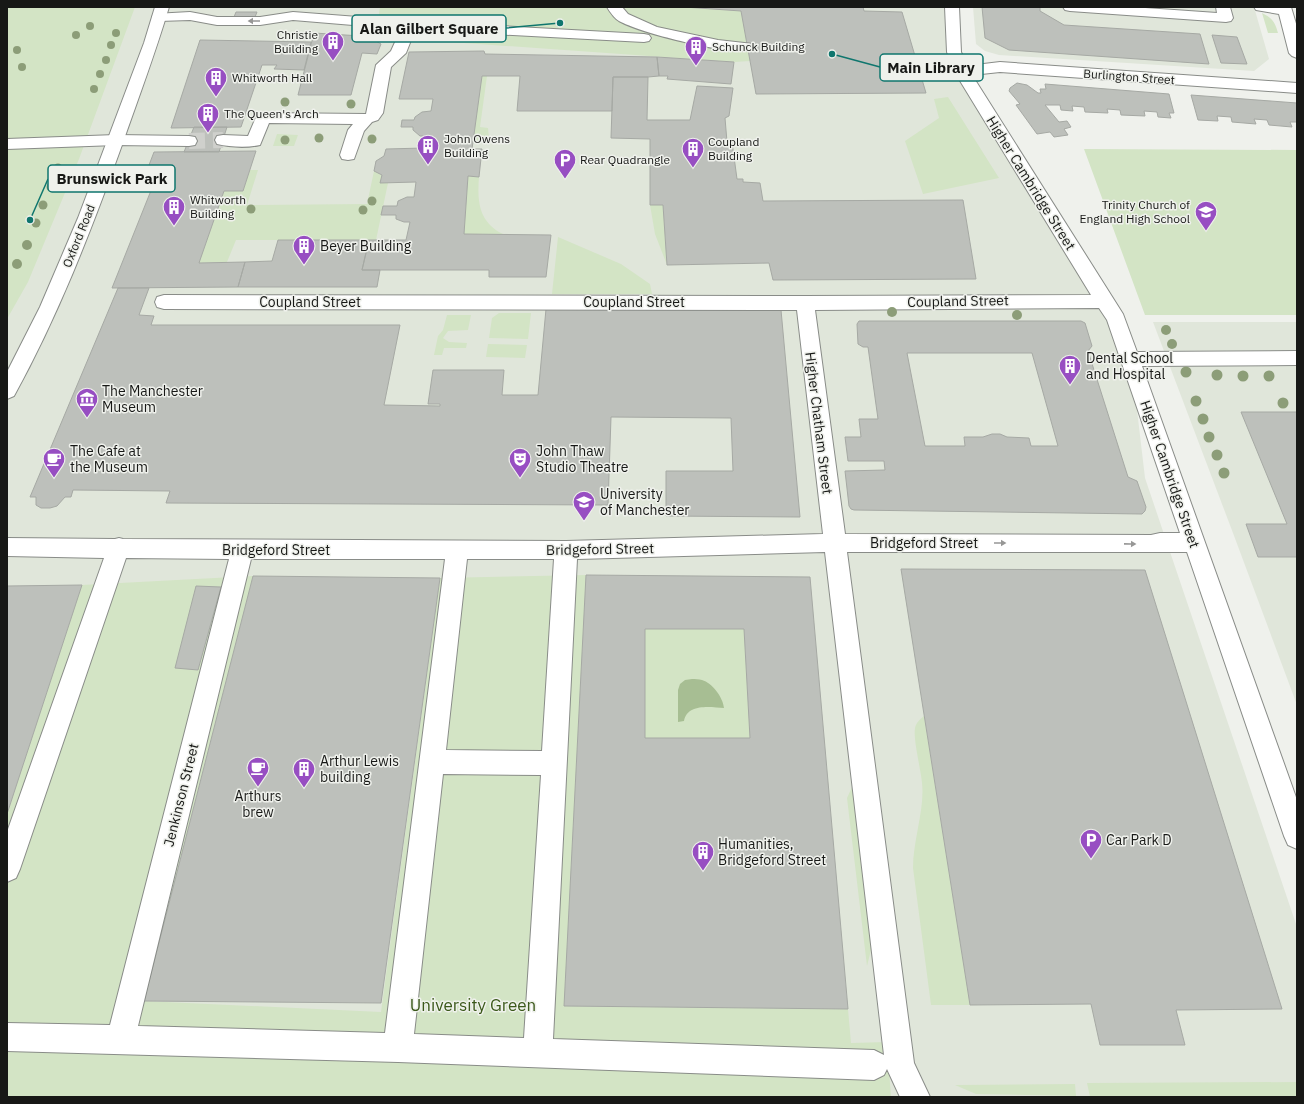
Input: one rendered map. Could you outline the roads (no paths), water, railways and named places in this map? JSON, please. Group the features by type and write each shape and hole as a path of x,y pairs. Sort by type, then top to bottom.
{"street":[{"path":"614,7 623,17 653,30 718,44"},
{"name":"Higher Cambridge Street","path":"952,7 954,52 962,71 1116,319 1193,543 1297,836"},
{"path":"1070,7 1226,18 1222,7"},
{"path":"1261,7 1284,8 1297,53"},
{"path":"160,12 197,16 217,21 260,21 293,16 410,25 641,37 748,48"},
{"name":"Oxford Road","path":"7,391 49,308 87,218 151,43 160,12"},
{"path":"223,140 254,141 263,118 366,119 372,117 375,113 384,65 398,53 410,25"},
{"name":"Burlington Street","path":"962,71 1000,67 1297,88"},
{"path":"348,155 356,130 366,119"},
{"path":"7,144 116,140 189,141"},
{"path":"664,284 684,301"},
{"name":"Coupland Street","path":"164,302 684,301 805,303 1015,295 1105,301"},
{"name":"Higher Chatham Street","path":"805,303 900,1065 915,1097"},
{"path":"1131,359 1297,358"},
{"name":"Bridgeford Street","path":"7,547 119,547 242,550 566,550 835,542 1193,543"},
{"path":"9,858 119,547"},
{"name":"Jenkinson Street","path":"121,1039 242,550"},
{"path":"398,1048 457,550"},
{"path":"538,1054 566,550"},
{"path":"432,762 554,763"},
{"path":"7,1036 874,1065"}],"tunnel":[{"path":"189,141 223,140"}],"place":[{"name":"Alan Gilbert Square","path":"560,23"},
{"name":"Main Library","path":"832,54"},
{"name":"Christie Building","path":"333,62"},
{"name":"Schunck Building","path":"696,66"},
{"name":"Whitworth Hall","path":"216,98"},
{"name":"The Queen's Arch","path":"208,134"},
{"name":"John Owens Building","path":"428,166"},
{"name":"Coupland Building","path":"693,168"},
{"name":"Rear Quadrangle","path":"565,180"},
{"name":"Brunswick Park","path":"30,220"},
{"name":"Whitworth Building","path":"174,226"},
{"name":"Trinity Church of England High School","path":"1206,232"},
{"name":"Beyer Building","path":"304,266"},
{"name":"Dental School and Hospital","path":"1070,386"},
{"name":"The Manchester Museum","path":"87,418"},
{"name":"The Cafe at the Museum","path":"54,478"},
{"name":"John Thaw Studio Theatre","path":"520,478"},
{"name":"University of Manchester","path":"584,522"},
{"name":"Arthurs brew","path":"258,788"},
{"name":"Arthur Lewis building","path":"304,788"},
{"name":"Car Park D","path":"1091,860"},
{"name":"Humanities, Bridgeford Street","path":"703,872"}],"park label":[{"name":"University Green","path":"473,1005"}]}
